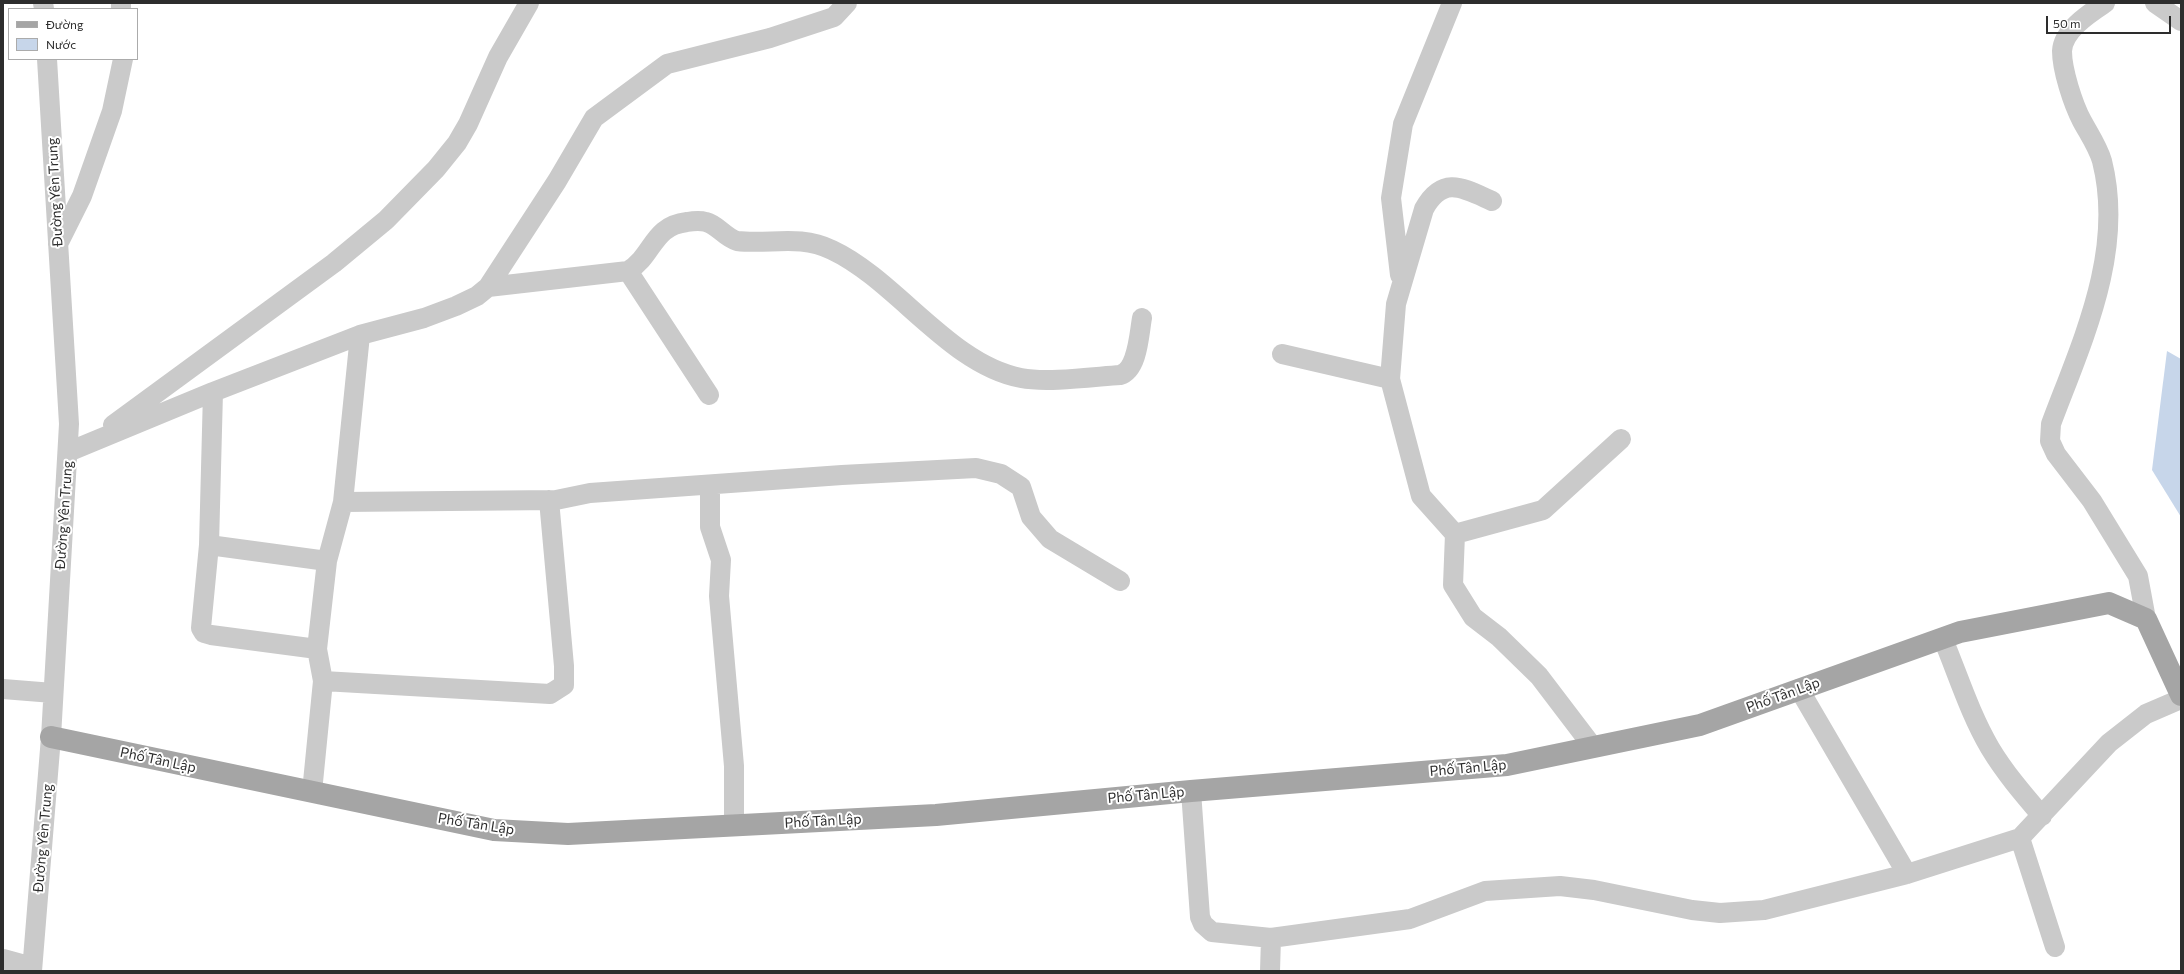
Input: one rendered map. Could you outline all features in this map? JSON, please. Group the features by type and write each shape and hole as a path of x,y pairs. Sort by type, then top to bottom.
{"main road":[{"name":"Phố Tân Lập","path":"51,737 494,830 568,834 936,815 1191,791 1507,765 1700,725 1960,632 2109,603 2146,619"},
{"path":"2146,619 2180,695"}],"street":[{"path":"76,449 334,263 386,220 436,169 457,143 468,124 498,57 529,3"},
{"path":"76,449 213,392 360,335 424,318 456,306 476,296 488,287 557,181 594,118 667,64 770,38 834,17 847,3"},
{"path":"1401,281 1391,198 1403,124 1452,3"},
{"path":"2106,3 2074,28 2064,41 2062,50 2072,97 2101,158 2109,196 2109,218 2105,260 2098,291 2050,432 2050,440 2056,454 2092,501 2133,567 2141,584 2146,619"},
{"path":"2155,3 2181,21"},
{"name":"Đường Yên Trung","path":"32,969 51,737 53,693 76,449 69,424 47,60"},
{"path":"58,244 82,196 90,175 112,111 123,60"},
{"path":"1492,201 1461,187 1450,186 1439,190 1431,197 1424,209 1401,281 1396,304 1390,379 1421,496 1455,534 1453,585 1473,617 1499,637 1539,676 1593,747"},
{"path":"488,287 628,271 642,260 663,230 677,223 705,221 727,237 737,241 785,240 818,245 832,250 858,265 963,351 1003,373 1022,378 1120,376 1126,374 1133,365 1142,318"},
{"path":"628,271 709,395"},
{"path":"312,792 323,681 317,649 326,561 344,502 360,335"},
{"path":"1282,354 1390,379"},
{"path":"213,392 209,545 200,623 204,633 317,649"},
{"path":"1455,534 1543,510 1621,439"},
{"path":"344,502 549,500 590,493 976,468 1001,474 1021,487 1031,517 1050,539 1120,581"},
{"path":"710,485 710,527 721,560 719,596 734,766 734,826"},
{"path":"323,681 550,694 564,685 564,666 549,500"},
{"path":"209,545 326,561"},
{"path":"1943,639 1980,728 1990,747 2010,777 2042,816"},
{"path":"3,689 53,693"},
{"path":"1800,690 1907,874"},
{"path":"1191,791 1200,917 1203,924 1212,932 1271,938 1410,919 1470,895 1502,889 1560,886 1578,887 1692,910 1740,912 1764,910 1907,874 2020,838 2109,743 2130,724 2180,695"},
{"path":"2020,838 2055,947"},
{"path":"1270,971 1271,938"},
{"path":"3,959 32,969"}],"water":[{"path":"2167,351 2181,359 2181,517 2152,470"}]}
